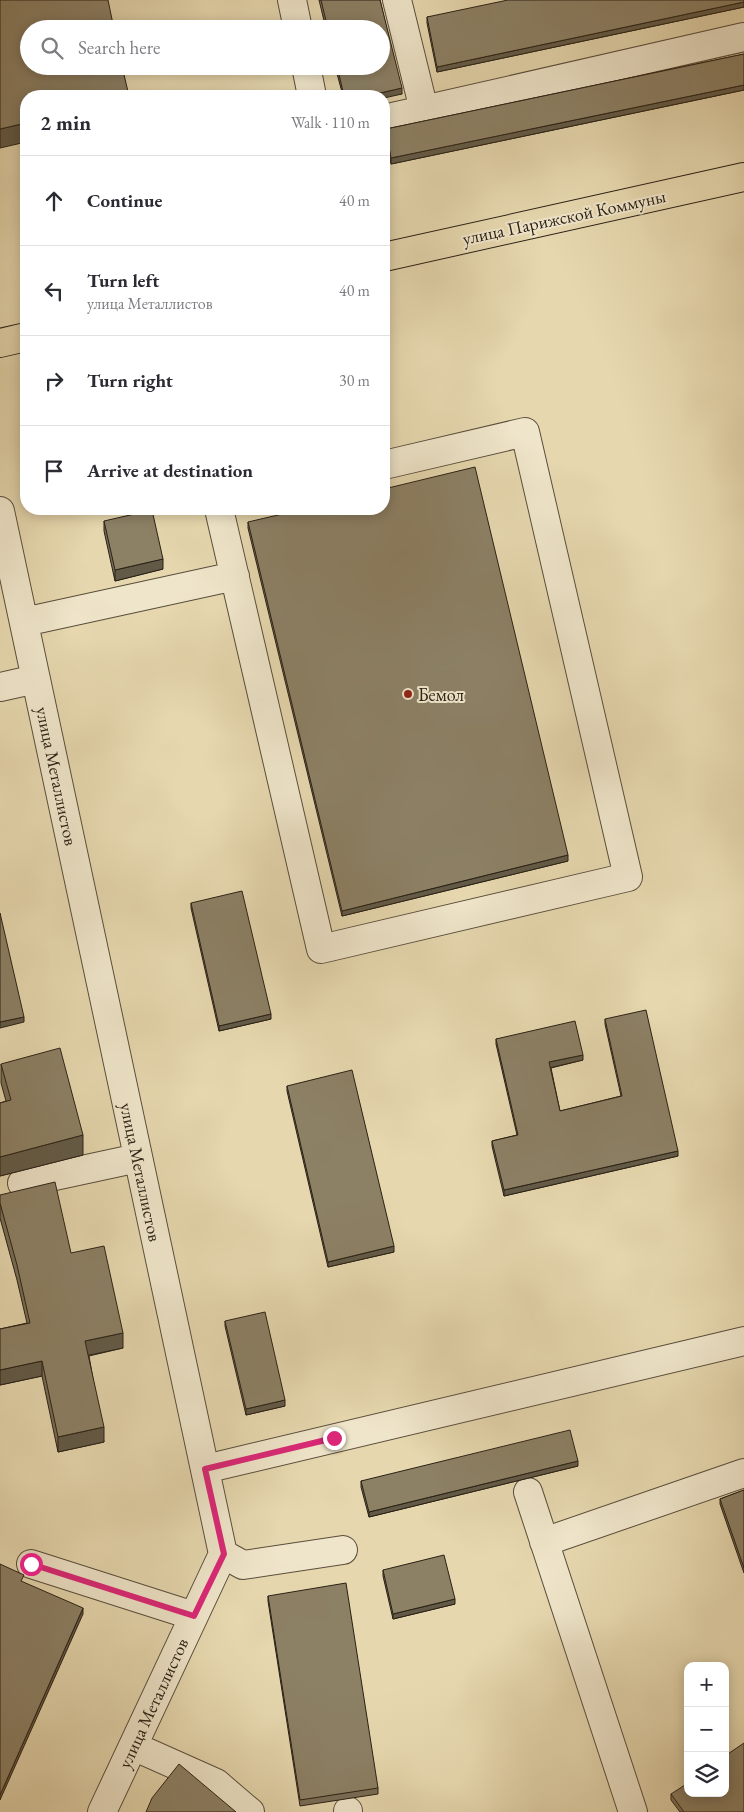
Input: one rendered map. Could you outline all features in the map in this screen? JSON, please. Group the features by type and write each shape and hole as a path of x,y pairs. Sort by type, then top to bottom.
{"main road":[{"name":"улица Парижской Коммуны","path":"390,256 744,178"},
{"path":"0,343 20,338"}],"street":[{"path":"292,0 296,20"},
{"path":"403,1 424,110"},
{"path":"390,118 744,37"},
{"path":"308,75 311,90"},
{"path":"220,515 321,949 628,878 525,432 390,464"},
{"name":"улица Металлистов","path":"0,511 224,1554 102,1812"},
{"path":"24,622 235,576"},
{"path":"0,687 36,680"},
{"path":"22,1183 138,1158"},
{"path":"205,1469 744,1341"},
{"path":"544,1542 744,1473"},
{"path":"528,1492 633,1812"},
{"path":"224,1554 243,1565 343,1550"},
{"path":"31,1564 194,1616"},
{"path":"133,1746 216,1784 250,1812"}],"building":[{"path":"0,0 108,0 112,20 20,20 20,75 124,75 128,90 20,90 20,124 0,129"},
{"path":"321,0 380,0 385,20 326,20"},
{"path":"508,0 744,0 744,2 437,67 427,17"},
{"path":"390,40 402,88 390,91 343,90 339,75 390,75"},
{"path":"744,54 744,85 391,158 390,128"},
{"name":"Бемол","path":"475,467 568,855 342,911 248,522 278,515 390,515 390,488"},
{"path":"130,515 153,515 163,559 115,570 104,521"},
{"path":"242,891 271,1014 219,1026 191,903"},
{"path":"0,913 24,1017 0,1022"},
{"path":"646,1010 678,1151 504,1190 492,1141 518,1135 496,1039 575,1021 583,1055 549,1062 560,1111 622,1096 605,1019"},
{"path":"60,1048 83,1135 0,1157 0,1103 11,1100 1,1064"},
{"path":"352,1070 394,1246 328,1262 287,1086"},
{"path":"55,1182 71,1253 104,1246 123,1333 85,1341 104,1427 58,1437 42,1361 0,1370 0,1329 30,1323 0,1203 0,1195"},
{"path":"265,1312 285,1400 246,1409 225,1321"},
{"path":"570,1430 578,1461 369,1512 361,1481"},
{"path":"744,1490 744,1568 720,1499"},
{"path":"444,1555 455,1599 393,1614 383,1570"},
{"path":"0,1564 24,1575 21,1581 83,1608 0,1795"},
{"path":"346,1583 378,1788 300,1800 268,1596"},
{"path":"744,1743 744,1812 684,1812 671,1794 684,1786 684,1797 729,1797 729,1753"},
{"path":"179,1764 236,1812 146,1812 152,1798"}],"place":[{"name":"Бемол","path":"408,694"}],"route":[{"path":"31,1564 194,1616 224,1554 205,1469 334,1438"}]}
